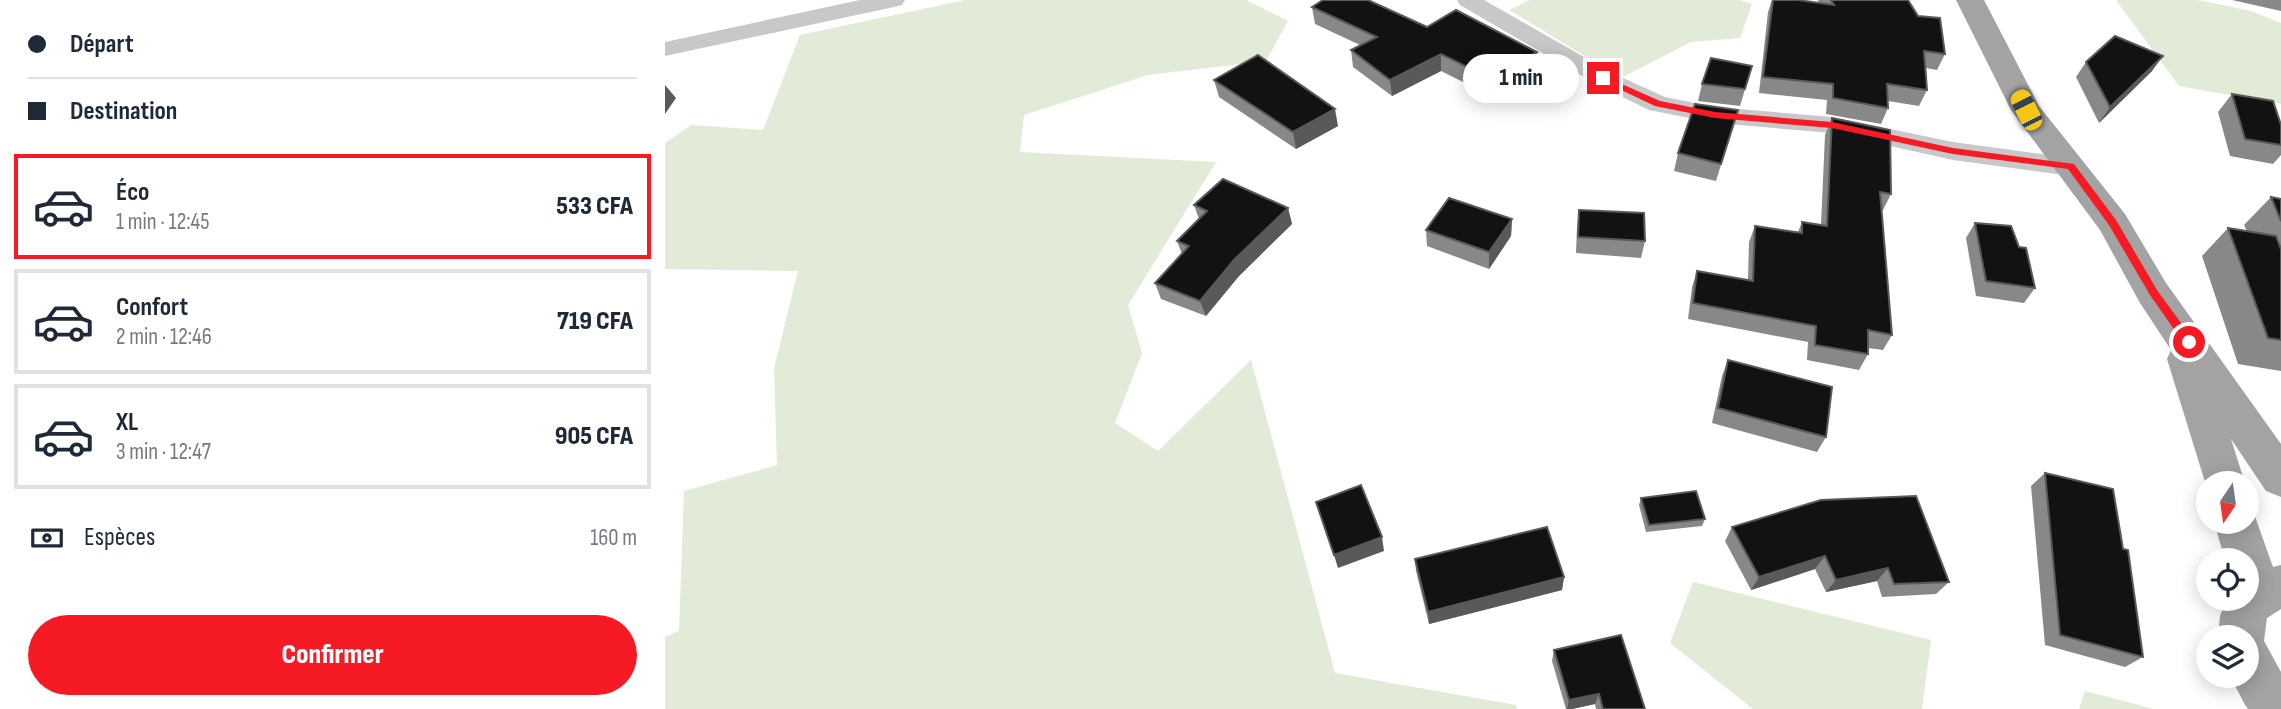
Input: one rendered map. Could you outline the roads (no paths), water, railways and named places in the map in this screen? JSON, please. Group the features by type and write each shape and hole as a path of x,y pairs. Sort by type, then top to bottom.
{"main road":[{"path":"1970,0 2026,110 2112,223 2153,293 2281,478"},
{"path":"2174,320 2220,471"},
{"path":"2241,625 2241,615 2269,590 2242,534"}],"street":[{"path":"665,49 894,0"},
{"path":"1468,0 1603,78 1658,104 1715,115 1832,125 1953,151 2071,167"}]}
